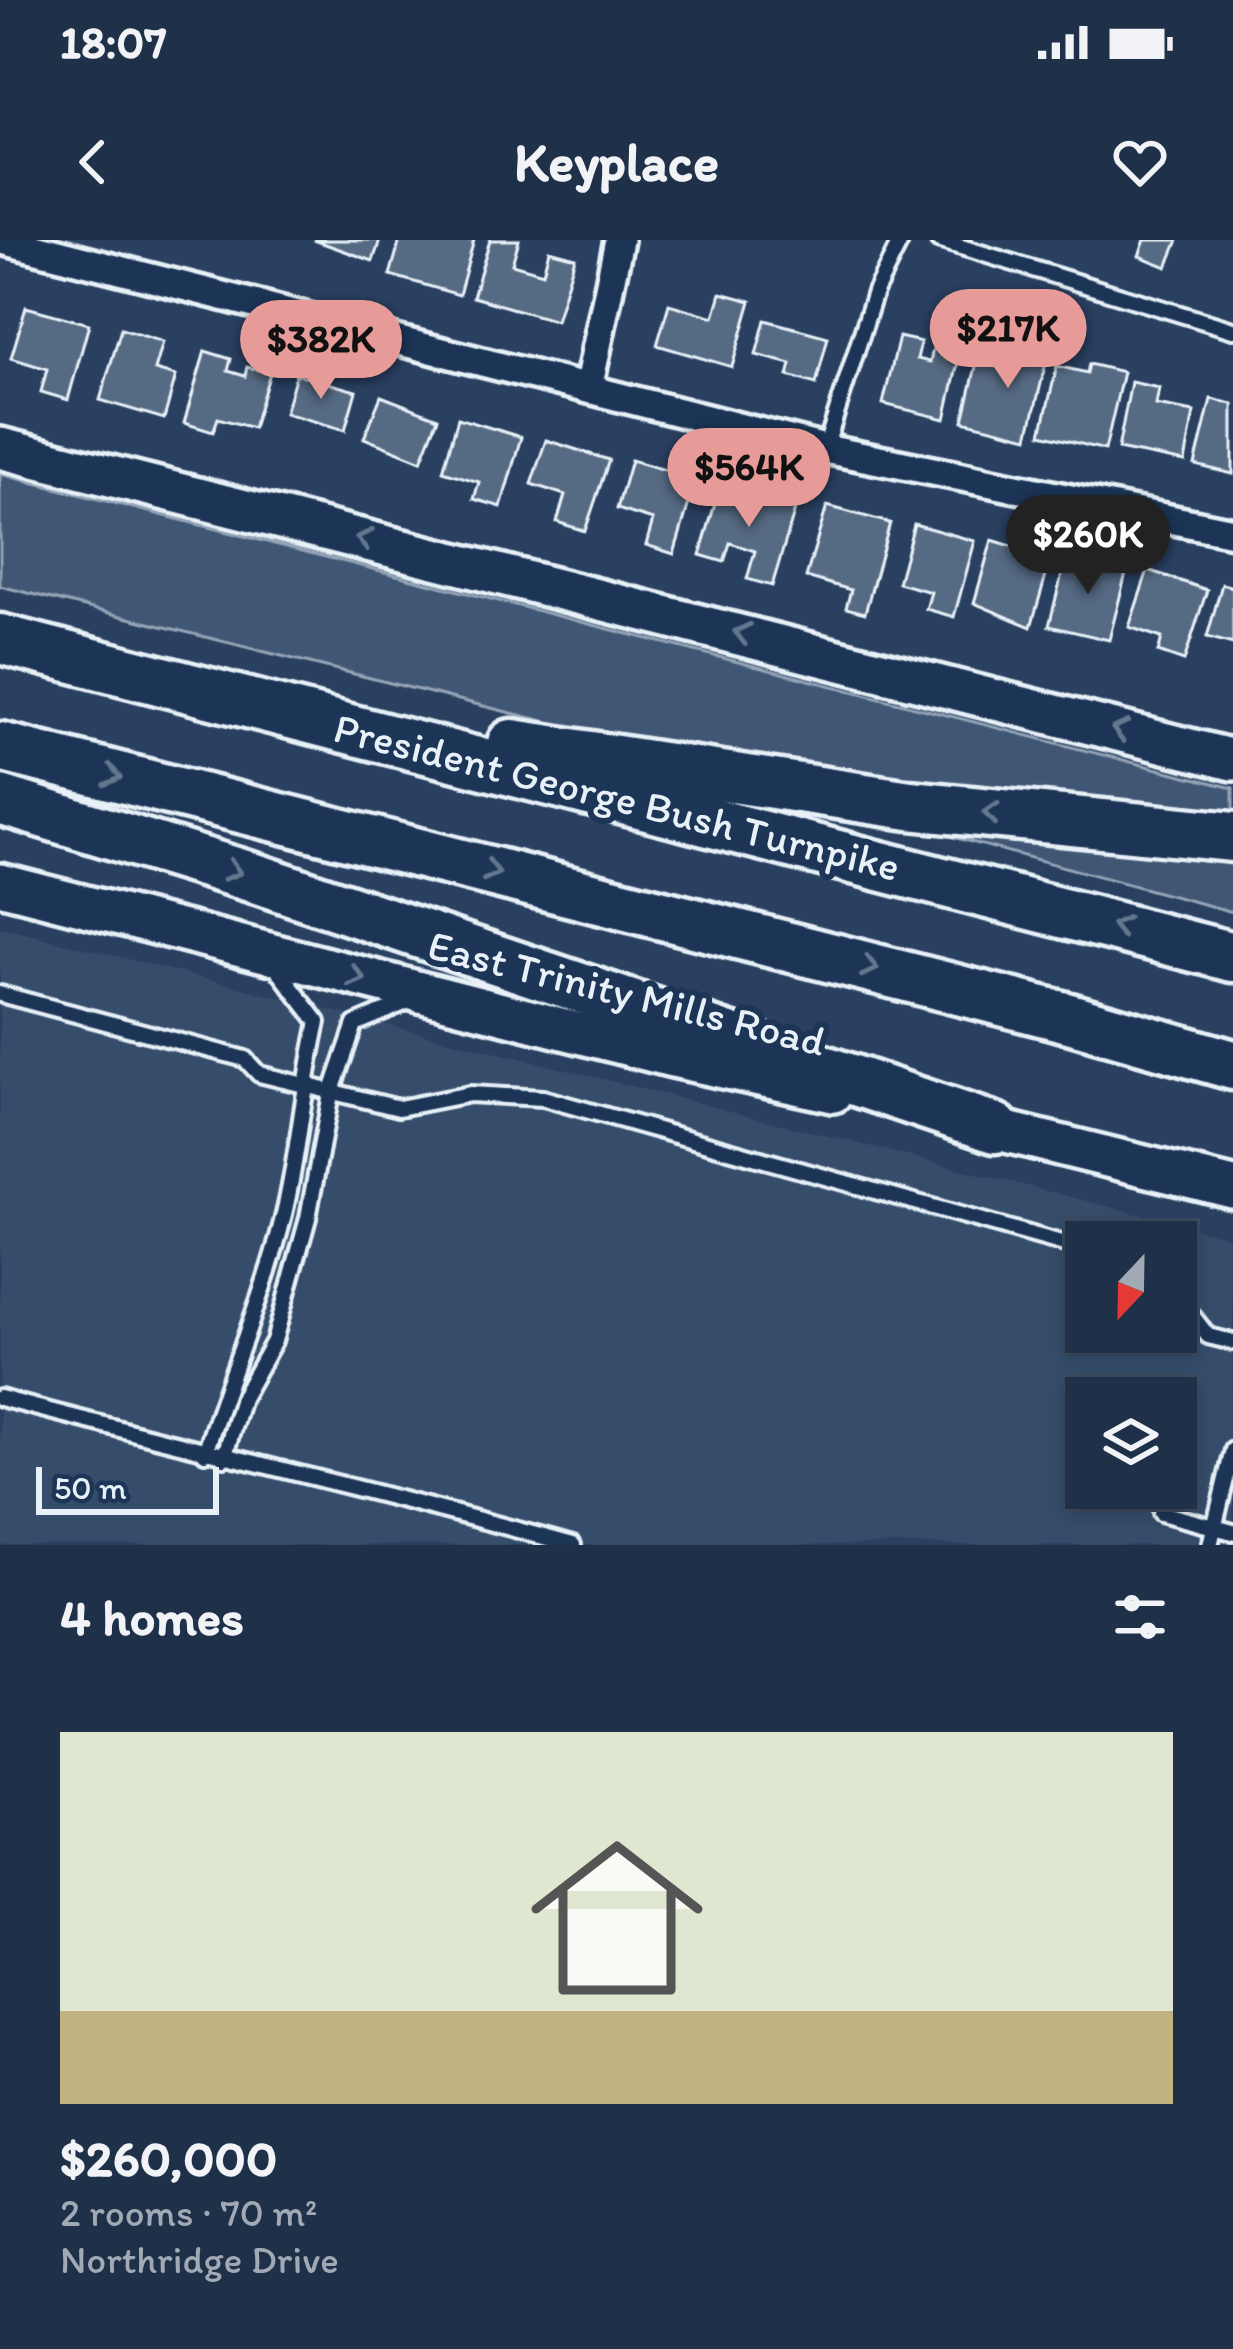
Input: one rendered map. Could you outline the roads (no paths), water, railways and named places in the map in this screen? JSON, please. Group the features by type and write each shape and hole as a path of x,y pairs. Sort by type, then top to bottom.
{"highway":[{"name":"President George Bush Turnpike","path":"0,639 1233,957"},
{"path":"329,723 598,754 910,805 1233,838"},
{"path":"0,747 1046,1012 1233,1065"},
{"path":"0,800 261,880 994,1128"}],"main road":[{"path":"0,448 1233,760"},
{"name":"East Trinity Mills Road","path":"0,884 673,1057 994,1128 1233,1188"}],"street":[{"path":"2,240 825,449 1233,532"},
{"path":"588,389 619,240"}],"lane":[{"path":"825,449 875,292 901,240"},
{"path":"938,240 1233,330"},
{"path":"205,1453 224,1391 250,1334 285,1210 318,1022 265,953"},
{"path":"0,994 245,1059 259,1074 303,1087 399,1108 470,1094 543,1098 1065,1244"},
{"path":"224,1458 242,1398 274,1340 308,1218 331,1094 355,1024 424,994"},
{"path":"1197,1322 1208,1336 1233,1342"},
{"path":"0,1398 224,1458 365,1487 573,1545"},
{"path":"1210,1545 1233,1450"},
{"path":"1161,1514 1233,1532"}]}
